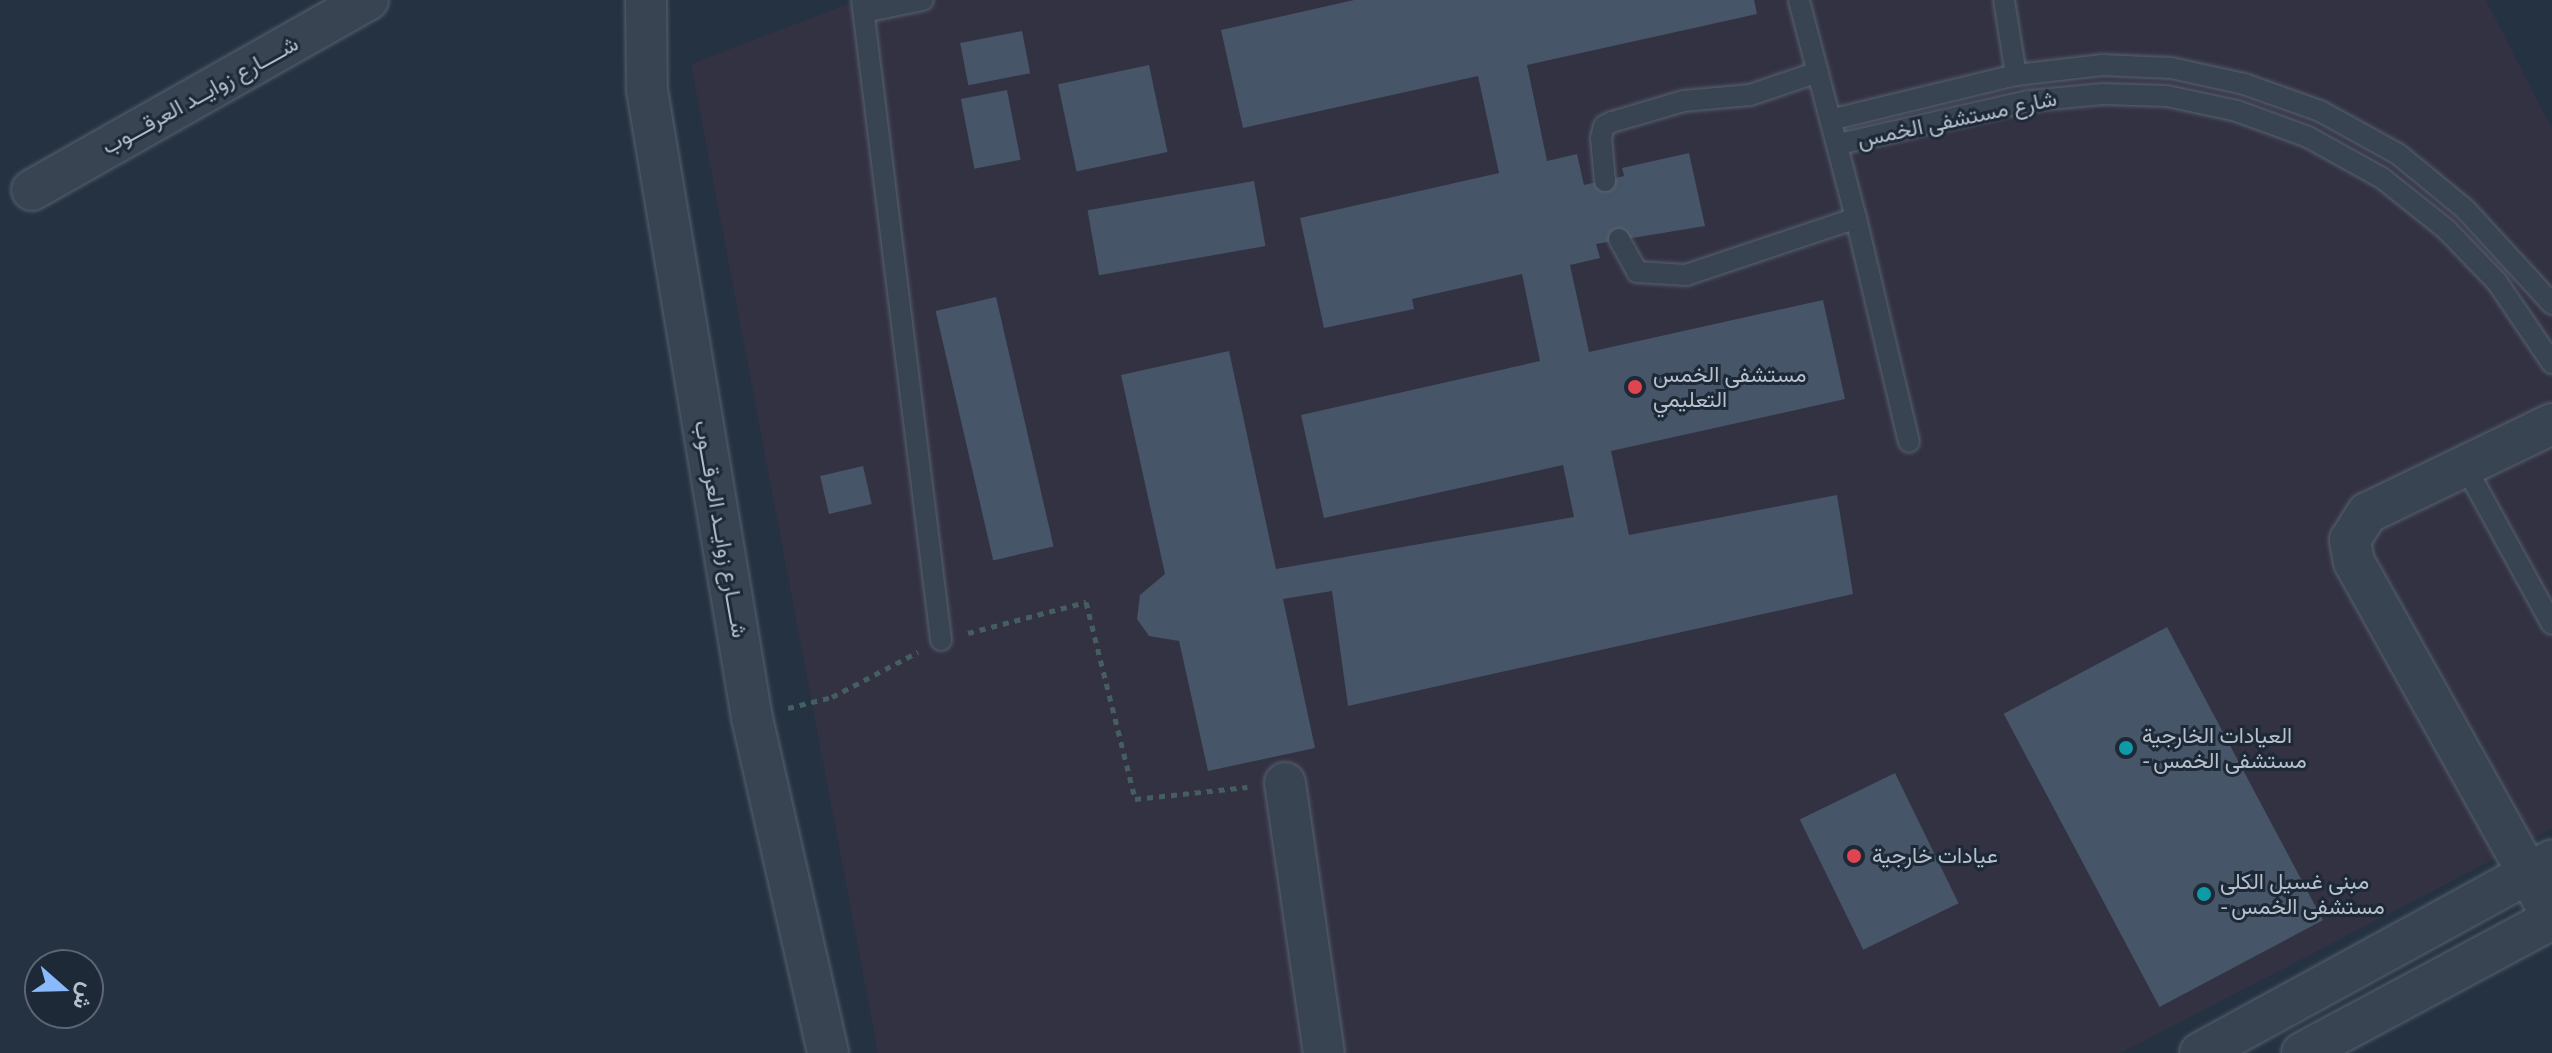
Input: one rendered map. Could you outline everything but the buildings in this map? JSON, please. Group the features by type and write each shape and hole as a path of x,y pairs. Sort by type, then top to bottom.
{"street":[{"name":"شــــارع زوايــد العرقـــوب","path":"32,190 368,0"},
{"name":"شــــارع زوايــد العرقـــوب","path":"646,0 647,90 752,718 828,1053"},
{"path":"2302,1053 2552,917 2540,867 2350,552 2353,529 2367,513 2552,424"},
{"path":"1285,783 1324,1053"},
{"path":"2200,1053 2540,867"}],"lane":[{"path":"923,0 863,6 941,640"},
{"path":"1799,0 1834,119 1909,442"},
{"path":"2004,0 2016,75"},
{"name":"شارع مستشفى الخمس","path":"1834,119 2016,75 2102,65 2171,68 2244,84 2320,111 2398,154 2465,209 2552,304"},
{"path":"1605,181 1601,138 1612,122 1684,101 1750,95 1818,72"},
{"name":"شارع مستشفى الخمس","path":"1839,144 2028,101 2103,94 2167,96 2237,111 2308,137 2382,178 2446,229 2497,282 2552,363"},
{"path":"1619,239 1637,272 1686,275 1856,218"},
{"path":"2465,466 2552,624"}],"path":[{"path":"752,718 832,697 941,640 1086,602 1135,799 1285,783"}],"shaded area":[{"path":"858,0 2486,0 2552,129 2552,829 2121,1053 878,1053 691,64"}],"place":[{"name":"مستشفى الخمس التعليمي","path":"1635,387"},
{"name":"العيادات الخارجية - مستشفى الخمس","path":"2126,748"},
{"name":"عيادات خارجية","path":"1854,856"},
{"name":"مبنى غسيل الكلى - مستشفى الخمس","path":"2204,894"}]}
